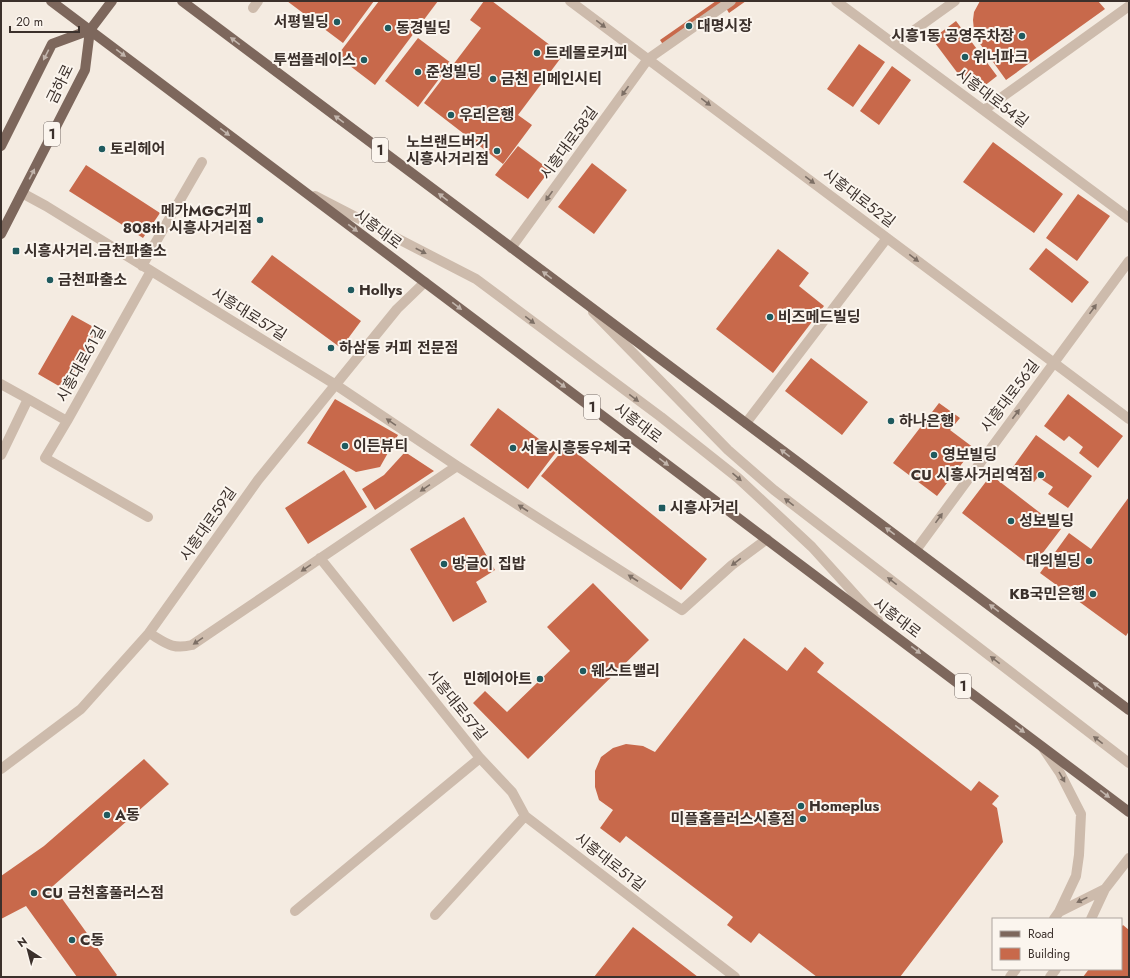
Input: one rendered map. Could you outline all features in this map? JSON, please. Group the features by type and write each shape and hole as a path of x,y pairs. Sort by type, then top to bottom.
{"main road":[{"name":"시흥대로","path":"51,1 1041,744 1129,812"},
{"path":"90,30 112,1"},
{"name":"1","path":"182,1 1129,710"},
{"name":"금하로","path":"1,146 52,44 90,30 85,70 1,234"}],"street":[{"name":"시흥대로52길","path":"570,1 1129,419"},
{"name":"시흥대로58길","path":"511,248 648,59 731,1"},
{"name":"시흥대로54길","path":"836,1 1129,218"},
{"path":"895,44 955,1"},
{"path":"984,110 1129,6"},
{"name":"시흥대로61길","path":"28,399 67,421 202,162"},
{"path":"299,188 476,279 661,417 738,478 812,547 884,627"},
{"name":"시흥대로57길","path":"22,193 147,268 336,385 457,466 682,610 732,565 767,539"},
{"path":"746,423 887,238"},
{"name":"시흥대로56길","path":"916,550 1129,261"},
{"name":"시흥대로59길","path":"1,769 81,709 149,633 258,480 397,309 425,282"},
{"path":"579,298 728,450 774,490 1129,764"},
{"path":"1,384 28,399 1,455"},
{"path":"67,421 45,458 148,517"},
{"path":"149,633 173,647 183,648 192,645 457,466"},
{"name":"시흥대로57길","path":"295,911 480,758 320,558"},
{"path":"1041,744 1060,773 1081,814 1080,844 1076,876 1057,915"},
{"name":"시흥대로51길","path":"480,758 512,792 525,816 735,977"},
{"path":"435,915 525,816"},
{"path":"1092,918 1105,889 1129,858"},
{"path":"1057,915 1105,889"}],"building":[{"name":"서평빌딩","path":"287,1 374,1 343,43"},
{"name":"동경빌딩","path":"379,1 438,1 375,85 337,56"},
{"name":"금천 리메인시티","path":"484,1 492,1 563,55 518,115 532,125 503,164 424,103 481,28 470,20"},
{"name":"대명시장","path":"716,1 746,1 729,13 726,8 666,49 660,40"},
{"name":"시흥1동 공영주차장","path":"980,1 1098,1 1105,9 1006,80 978,41 974,31 974,12"},
{"name":"위너파크","path":"956,21 997,76 983,87 976,86 970,79 965,83 932,39"},
{"name":"준성빌딩","path":"418,38 451,63 418,107 385,81"},
{"path":"859,44 885,62 853,107 827,89"},
{"path":"892,66 911,80 879,125 860,111"},
{"path":"993,142 1063,194 1034,233 963,182"},
{"path":"518,146 550,170 528,199 495,175"},
{"path":"592,163 627,190 594,234 558,207"},
{"path":"86,165 160,213 143,238 69,191"},
{"path":"1078,194 1110,216 1077,261 1046,238"},
{"path":"1046,248 1089,282 1072,303 1029,269"},
{"name":"비즈메드빌딩","path":"778,249 809,273 799,286 824,306 773,373 716,329"},
{"path":"272,255 361,321 341,348 251,282"},
{"path":"72,315 99,330 64,389 38,374"},
{"path":"811,358 868,402 842,435 785,391"},
{"path":"1068,394 1123,436 1098,468 1079,453 1083,447 1069,436 1064,441 1044,426"},
{"path":"335,399 398,435 380,467 356,472 307,443"},
{"name":"영보빌딩","path":"939,403 960,418 950,430 974,448 937,496 893,463"},
{"name":"서울시흥동우체국","path":"498,408 556,452 528,489 470,445"},
{"path":"1036,435 1092,476 1068,508 1048,494 1053,487 1038,477 1034,482 1013,467"},
{"path":"567,445 707,559 681,590 541,476"},
{"path":"405,452 434,471 375,510 362,489 384,475"},
{"path":"344,470 367,507 308,544 285,508"},
{"name":"성보빌딩","path":"991,475 1061,529 1032,567 962,513"},
{"name":"대의빌딩","path":"1129,497 1129,631 1126,636 1040,573 1069,533 1091,549"},
{"path":"464,517 495,570 476,582 487,602 453,622 410,549"},
{"name":"웨스트밸리","path":"593,583 649,640 528,759 473,703 485,691 507,712 570,651 547,627"},
{"name":"Homeplus","path":"744,638 787,671 805,647 824,663 817,672 971,791 979,781 999,796 992,804 997,808 1003,842 900,977 817,977 759,933 751,943 727,925 733,917 626,836 620,843 600,828 613,810 599,800 595,787 595,771 601,757 613,748 626,744 643,746 655,752"},
{"path":"144,759 169,784 53,886 117,975 115,977 77,977 26,906 1,919 1,876 44,846"},
{"path":"1123,925 1129,930 1129,977 1083,977 1088,970 1122,970"},
{"path":"633,927 698,977 594,977"}],"place":[{"name":"서평빌딩","path":"337,22"},
{"name":"대명시장","path":"689,26"},
{"name":"동경빌딩","path":"388,28"},
{"name":"시흥1동 공영주차장","path":"1022,36"},
{"name":"트레몰로커피","path":"537,53"},
{"name":"위너파크","path":"965,57"},
{"name":"투썸플레이스","path":"364,60"},
{"name":"준성빌딩","path":"418,72"},
{"name":"금천 리메인시티","path":"493,79"},
{"name":"우리은행","path":"451,115"},
{"name":"토리헤어","path":"102,149"},
{"name":"노브랜드버거 시흥사거리점","path":"497,151"},
{"name":"메가MGC커피 808th 시흥사거리점","path":"260,220"},
{"name":"시흥사거리.금천파출소","path":"16,251"},
{"name":"금천파출소","path":"50,280"},
{"name":"Hollys","path":"351,290"},
{"name":"비즈메드빌딩","path":"770,317"},
{"name":"하삼동 커피 전문점","path":"331,348"},
{"name":"하나은행","path":"891,421"},
{"name":"이든뷰티","path":"345,446"},
{"name":"서울시흥동우체국","path":"513,448"},
{"name":"영보빌딩","path":"934,455"},
{"name":"CU 시흥사거리역점","path":"1041,475"},
{"name":"시흥사거리","path":"662,508"},
{"name":"성보빌딩","path":"1011,521"},
{"name":"대의빌딩","path":"1089,561"},
{"name":"방글이 집밥","path":"444,564"},
{"name":"KB국민은행","path":"1093,594"},
{"name":"웨스트밸리","path":"583,671"},
{"name":"민헤어아트","path":"540,679"},
{"name":"Homeplus","path":"801,806"},
{"name":"A동","path":"107,815"},
{"name":"미플홈플러스시흥점","path":"803,819"},
{"name":"CU 금천홈풀러스점","path":"34,893"},
{"name":"C동","path":"72,940"}]}
